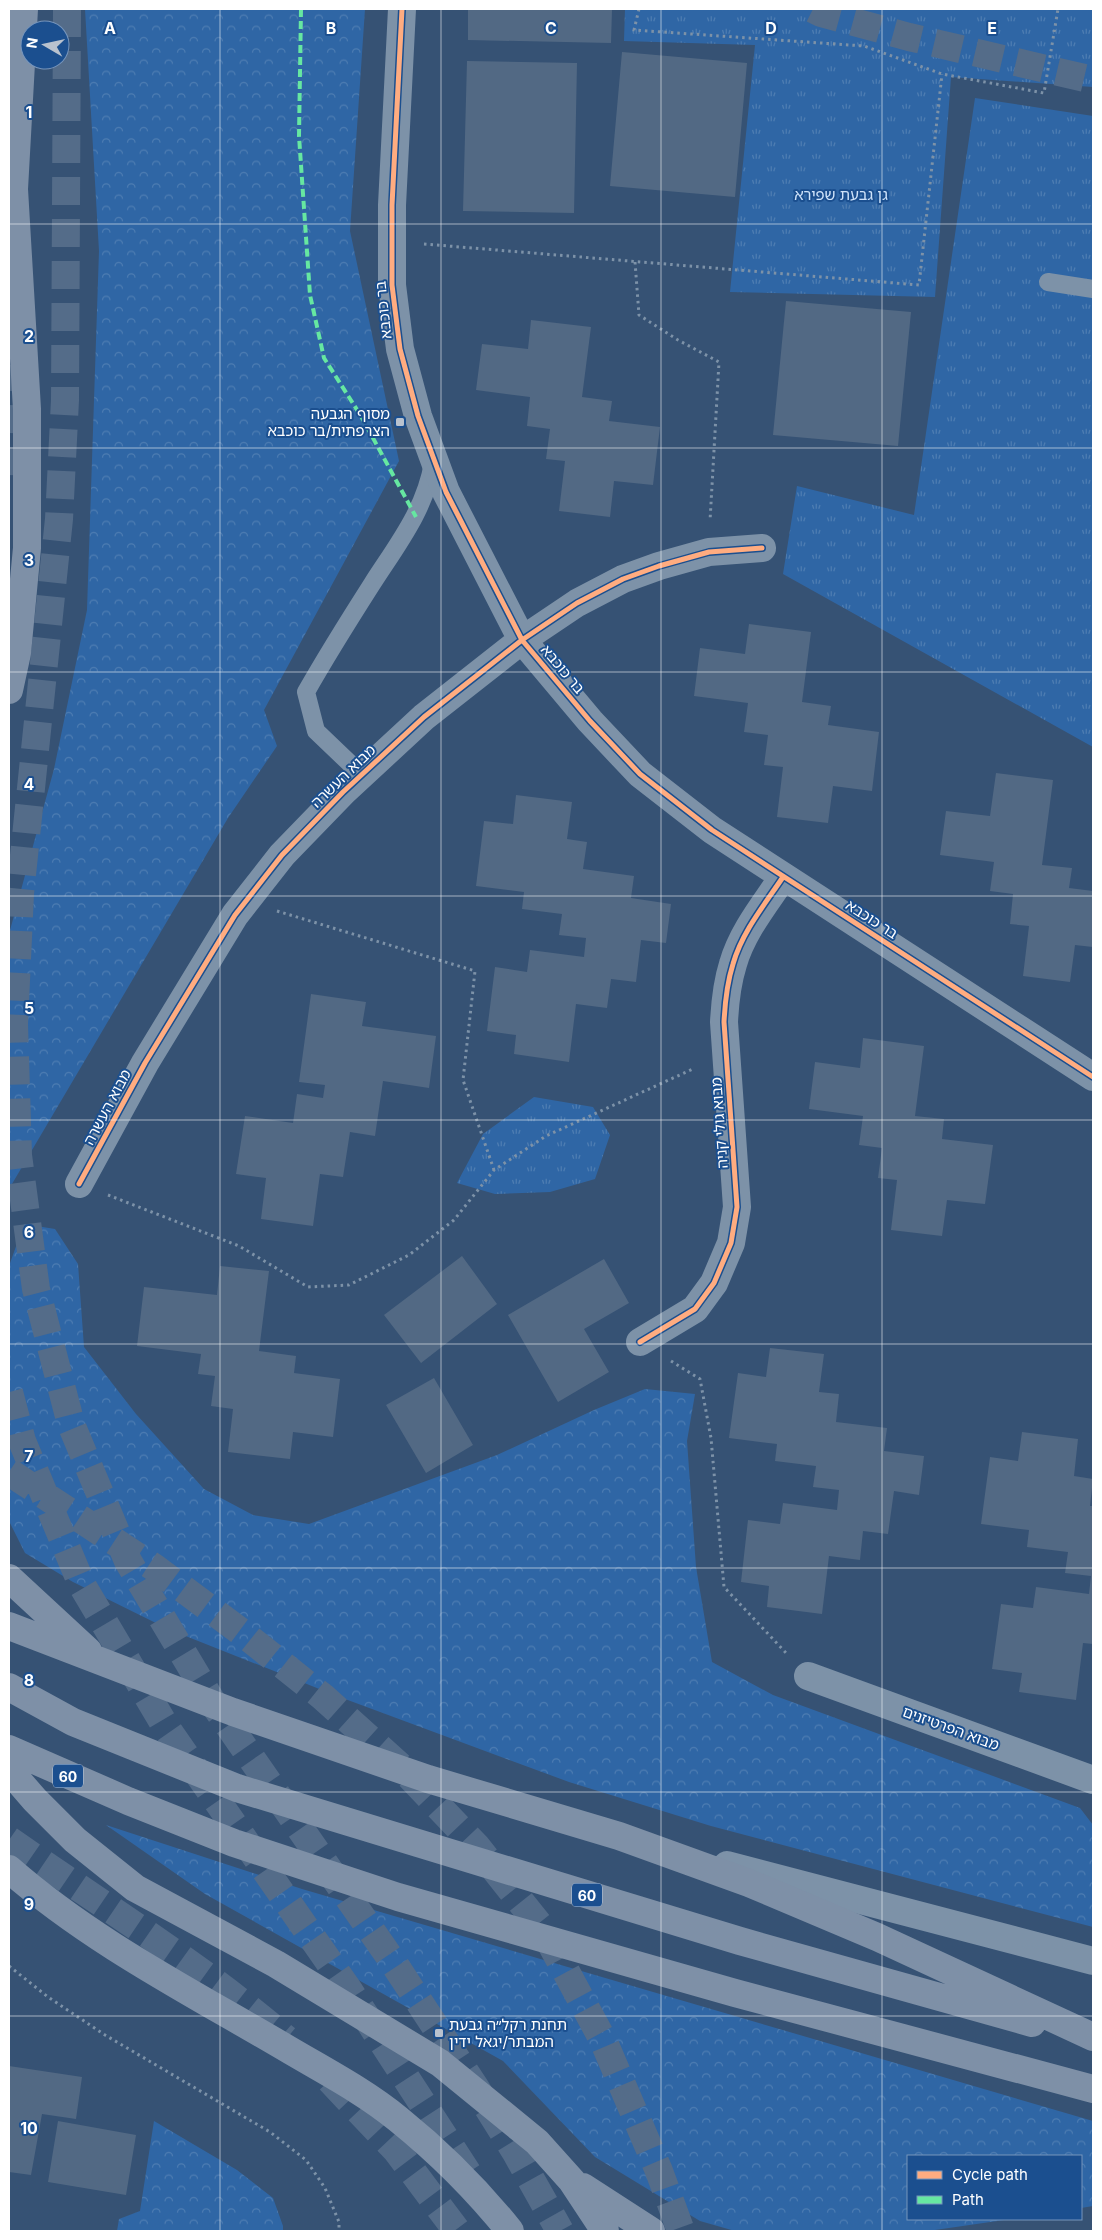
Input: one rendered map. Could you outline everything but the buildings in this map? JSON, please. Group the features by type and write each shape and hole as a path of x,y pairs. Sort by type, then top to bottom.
{"highway":[{"path":"9,690 17,653 27,548 27,408 14,189 24,9"},
{"path":"9,1578 98,1660"},
{"path":"9,1626 233,1712 409,1772 619,1836 776,1895 877,1938 1093,2038"},
{"name":"60","path":"9,1687 88,1728 237,1788 740,1942 1093,2038"},
{"name":"60","path":"9,1750 234,1844 398,1897 744,1996 1093,2089"},
{"path":"9,1770 35,1800 75,1840 135,1888 276,1964 440,2063 537,2142 572,2180 605,2231"},
{"path":"9,1869 41,1898 94,1934 339,2079 397,2118 484,2199 510,2231"},
{"path":"572,2180 651,2231"}],"street":[{"name":"בר כוכבא","path":"402,9 392,205 392,285 400,349 418,416 446,492 522,640 590,721 640,774 712,830 1093,1077"},
{"name":"מבוא העשרה","path":"79,1184 145,1063 235,915 282,855 362,775 424,717 522,640 576,603 623,579 708,552 762,548"},
{"name":"מבוא גולי קניה","path":"640,1342 695,1309 714,1283 731,1243 737,1207 724,1022 726,993 733,962 753,920 783,876"},
{"name":"מבוא הפרטיזנים","path":"808,1676 1093,1780"},
{"path":"619,1836 1093,1960"}],"lane":[{"path":"1048,282 1093,289"},
{"path":"362,775 316,731 306,692 336,641 416,517 429,484 434,458"}],"path":[{"path":"638,9 634,30 864,46 942,74 1044,93 1058,9"},
{"path":"392,242 919,285 942,74"},
{"path":"635,262 640,315 678,340 719,362 708,552"},
{"path":"246,902 475,971 463,1080 494,1170"},
{"path":"79,1184 239,1246 308,1287 349,1285 409,1255 454,1220 494,1170 546,1136 726,1053"},
{"path":"640,1342 700,1379 711,1438 724,1587 808,1676"},
{"path":"9,1966 48,1997 105,2035 270,2132 306,2160 326,2188 339,2222 339,2231"}],"green space":[{"path":"85,9 365,9 350,231 399,461 264,710 277,746 228,818 9,1189 9,934 54,769 87,610 99,251"},
{"name":"גן גבעת שפירא","path":"625,9 1093,9 1093,87 951,77 935,297 730,292 755,45 624,41"},
{"path":"975,98 1093,116 1093,747 783,574 797,486 914,515"},
{"path":"534,1097 593,1107 610,1135 595,1179 550,1192 495,1194 457,1183 483,1134"},
{"path":"24,1224 55,1229 78,1264 84,1347 136,1414 204,1489 253,1515 309,1524 497,1455 594,1410 645,1389 695,1394 687,1441 696,1567 712,1662 773,1695 1080,1808 1093,1825 1093,1927 711,1826 569,1782 337,1696 168,1629 73,1582 25,1553 9,1521 9,1266"},
{"path":"106,1825 302,1889 1093,2121 1093,2206 1082,2208 1082,2155 907,2155 907,2220 1004,2220 928,2231 735,2231 700,2221 595,2157 503,2061 205,1894"},
{"path":"154,2121 237,2170 273,2198 283,2231 117,2231 119,2219 140,2211"}],"tunnel":[{"path":"67,9 65,400 59,519 20,894 14,1024 18,1155 36,1289 71,1424 128,1561 211,1700 391,1959 475,2087 515,2151 560,2231"},
{"path":"813,9 821,13 909,37 1093,80"},
{"path":"9,475 13,365"},
{"path":"9,1392 22,1441 82,1585 167,1729 348,1989 471,2178"},
{"path":"9,1472 155,1568 240,1631 323,1697 403,1769 477,1847 544,1931 603,2040 659,2171 681,2231"},
{"path":"9,1840 185,1960 286,2039"},
{"path":"330,2080 397,2151 457,2231"}],"marked path":[{"path":"301,9 299,136 310,295 324,358 361,416 416,517"}],"cycle path":[{"path":"402,9 392,205 392,285 400,349 418,416 446,492 522,640 590,721 640,774 712,830 1093,1077"},
{"path":"79,1184 145,1063 235,915 282,855 343,792 424,717 522,640 577,603 623,579 659,566 709,552 762,548"},
{"path":"640,1342 695,1309 714,1283 731,1243 737,1207 724,1022 729,978 742,941 783,877"}],"place":[{"name":"מסוף הגבעה הצרפתית/בר כוכבא","path":"400,422"},
{"name":"תחנת רקל״ה גבעת המבתר/יגאל ידין","path":"439,2033"}]}
